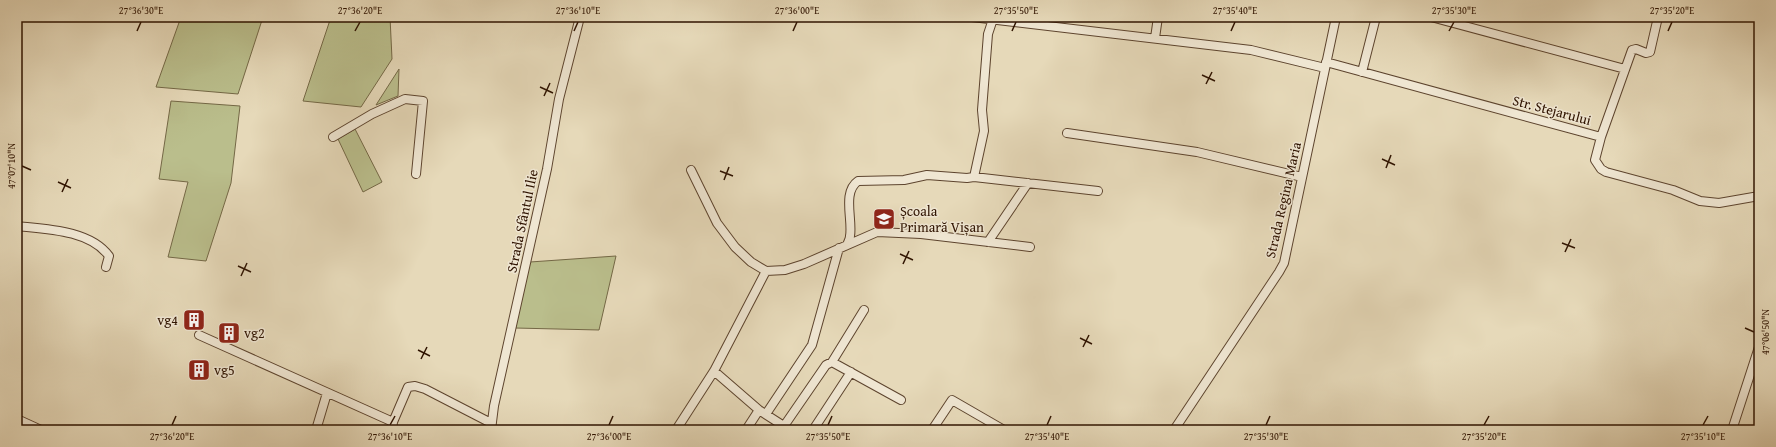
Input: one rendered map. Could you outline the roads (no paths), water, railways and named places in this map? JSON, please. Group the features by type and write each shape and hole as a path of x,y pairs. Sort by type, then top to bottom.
{"street":[{"name":"Strada Sfântul Ilie","path":"491,426 547,169 559,99 580,17"},
{"name":"Str. Stejarului","path":"972,17 1251,50 1362,72 1601,138 1595,160 1601,170 1606,172 1674,190 1700,201 1719,203 1759,196"},
{"path":"1155,38 1158,17"},
{"name":"Strada Regina Maria","path":"1174,430 1280,272 1287,251 1336,17"},
{"path":"1362,72 1376,17"},
{"path":"1431,17 1625,69"},
{"path":"1601,138 1632,50 1636,49 1646,53 1650,52 1658,17"},
{"path":"974,177 984,131 982,110 988,34 992,19"},
{"path":"333,137 372,114 405,99 422,102 416,174"},
{"path":"1067,133 1197,152 1302,177"},
{"path":"691,170 717,223 735,246 751,262 766,272 785,270 804,264 876,232 921,234 1030,247"},
{"path":"847,245 850,235 849,196 854,183 858,181 904,180 927,175 974,177 1098,190"},
{"path":"988,242 1028,183"},
{"path":"17,226 68,231 102,247 109,256 106,267"},
{"path":"746,430 762,412 812,345 839,248"},
{"path":"676,430 714,371 766,272"},
{"path":"714,371 762,412 787,428 826,365 832,362 864,310"},
{"path":"199,335 327,393 393,426 408,387 415,386 425,389 491,426"},
{"path":"1732,430 1759,347"},
{"path":"832,362 901,400"},
{"path":"813,430 851,372"},
{"path":"316,430 327,393"},
{"path":"932,430 952,400 1004,430"},
{"path":"17,419 41,430"}],"place":[{"name":"Școala Primară Vișan","path":"884,219"},
{"name":"vg4","path":"194,320"},
{"name":"vg2","path":"229,333"},
{"name":"vg5","path":"199,370"}]}
